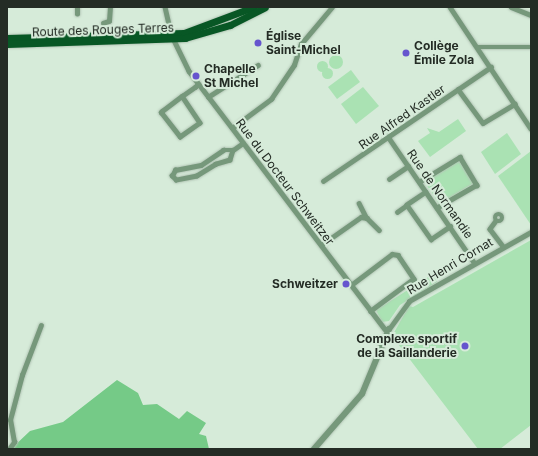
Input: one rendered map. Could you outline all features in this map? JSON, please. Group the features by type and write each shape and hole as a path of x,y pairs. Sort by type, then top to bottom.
{"main road":[{"name":"Route des Rouges Terres","path":"7,38 172,37 196,31 253,7"},
{"name":"Route des Rouges Terres","path":"7,44 172,37 216,30 265,7"}],"street":[{"path":"77,7 77,14"},
{"path":"103,23 109,21 110,7"},
{"name":"Rue du Docteur Schweitzer","path":"164,7 172,37 181,58 198,84 382,327 389,329"},
{"path":"232,128 271,98 294,65 302,44 332,7"},
{"path":"450,7 531,129"},
{"path":"511,7 531,15"},
{"path":"477,47 531,47"},
{"path":"208,97 258,65"},
{"name":"Rue Alfred Kastler","path":"323,181 389,138 491,67"},
{"path":"182,96 199,125 180,138 161,113 182,96 198,84"},
{"path":"458,89 483,123 515,104"},
{"name":"Rue de Normandie","path":"389,138 474,262"},
{"path":"233,150 230,160 216,164 197,176 176,180 172,176 175,170 201,165 223,150 233,150 243,143"},
{"path":"419,182 460,157 477,185 437,208"},
{"path":"389,178 408,166"},
{"path":"397,212 426,192"},
{"path":"359,203 366,217 379,230"},
{"path":"407,205 431,238 450,226"},
{"path":"321,246 366,217"},
{"path":"496,221 490,229 503,246"},
{"name":"Rue Henri Cornat","path":"389,329 409,301 474,262 531,232"},
{"path":"351,285 392,254 398,255 414,279 371,311"},
{"path":"9,449 14,442 10,420 22,375 41,325"},
{"path":"314,449 362,394 389,329"}],"green space":[{"path":"333,55 339,55 343,59 343,65 339,69 333,69 329,65 329,59"},
{"path":"322,60 326,62 328,66 326,70 322,72 318,70 316,66 318,62"},
{"path":"327,67 331,69 333,73 331,77 327,79 323,77 321,73 323,69"},
{"path":"351,70 360,82 337,99 328,87"},
{"path":"363,87 379,106 356,124 341,104"},
{"path":"458,119 466,131 430,157 418,141 430,133 427,128 439,132"},
{"path":"507,133 521,154 495,174 481,152"},
{"path":"531,151 531,225 498,176"},
{"path":"458,160 474,183 439,204 424,181"},
{"name":"Complexe sportif de la Saillanderie","path":"531,240 531,425 500,449 478,449 392,336 409,306 413,307"},
{"path":"433,274 437,282 400,305 389,321 382,322 376,310"},
{"path":"117,380 138,393 143,405 157,404 179,419 187,411 206,423 199,434 206,436 209,449 11,449 30,431 63,422"}],"place":[{"name":"Église Saint-Michel","path":"258,43"},
{"name":"Collège Émile Zola","path":"406,53"},
{"name":"Chapelle St Michel","path":"196,76"},
{"name":"Schweitzer","path":"346,284"},
{"name":"Complexe sportif de la Saillanderie","path":"465,346"}]}
